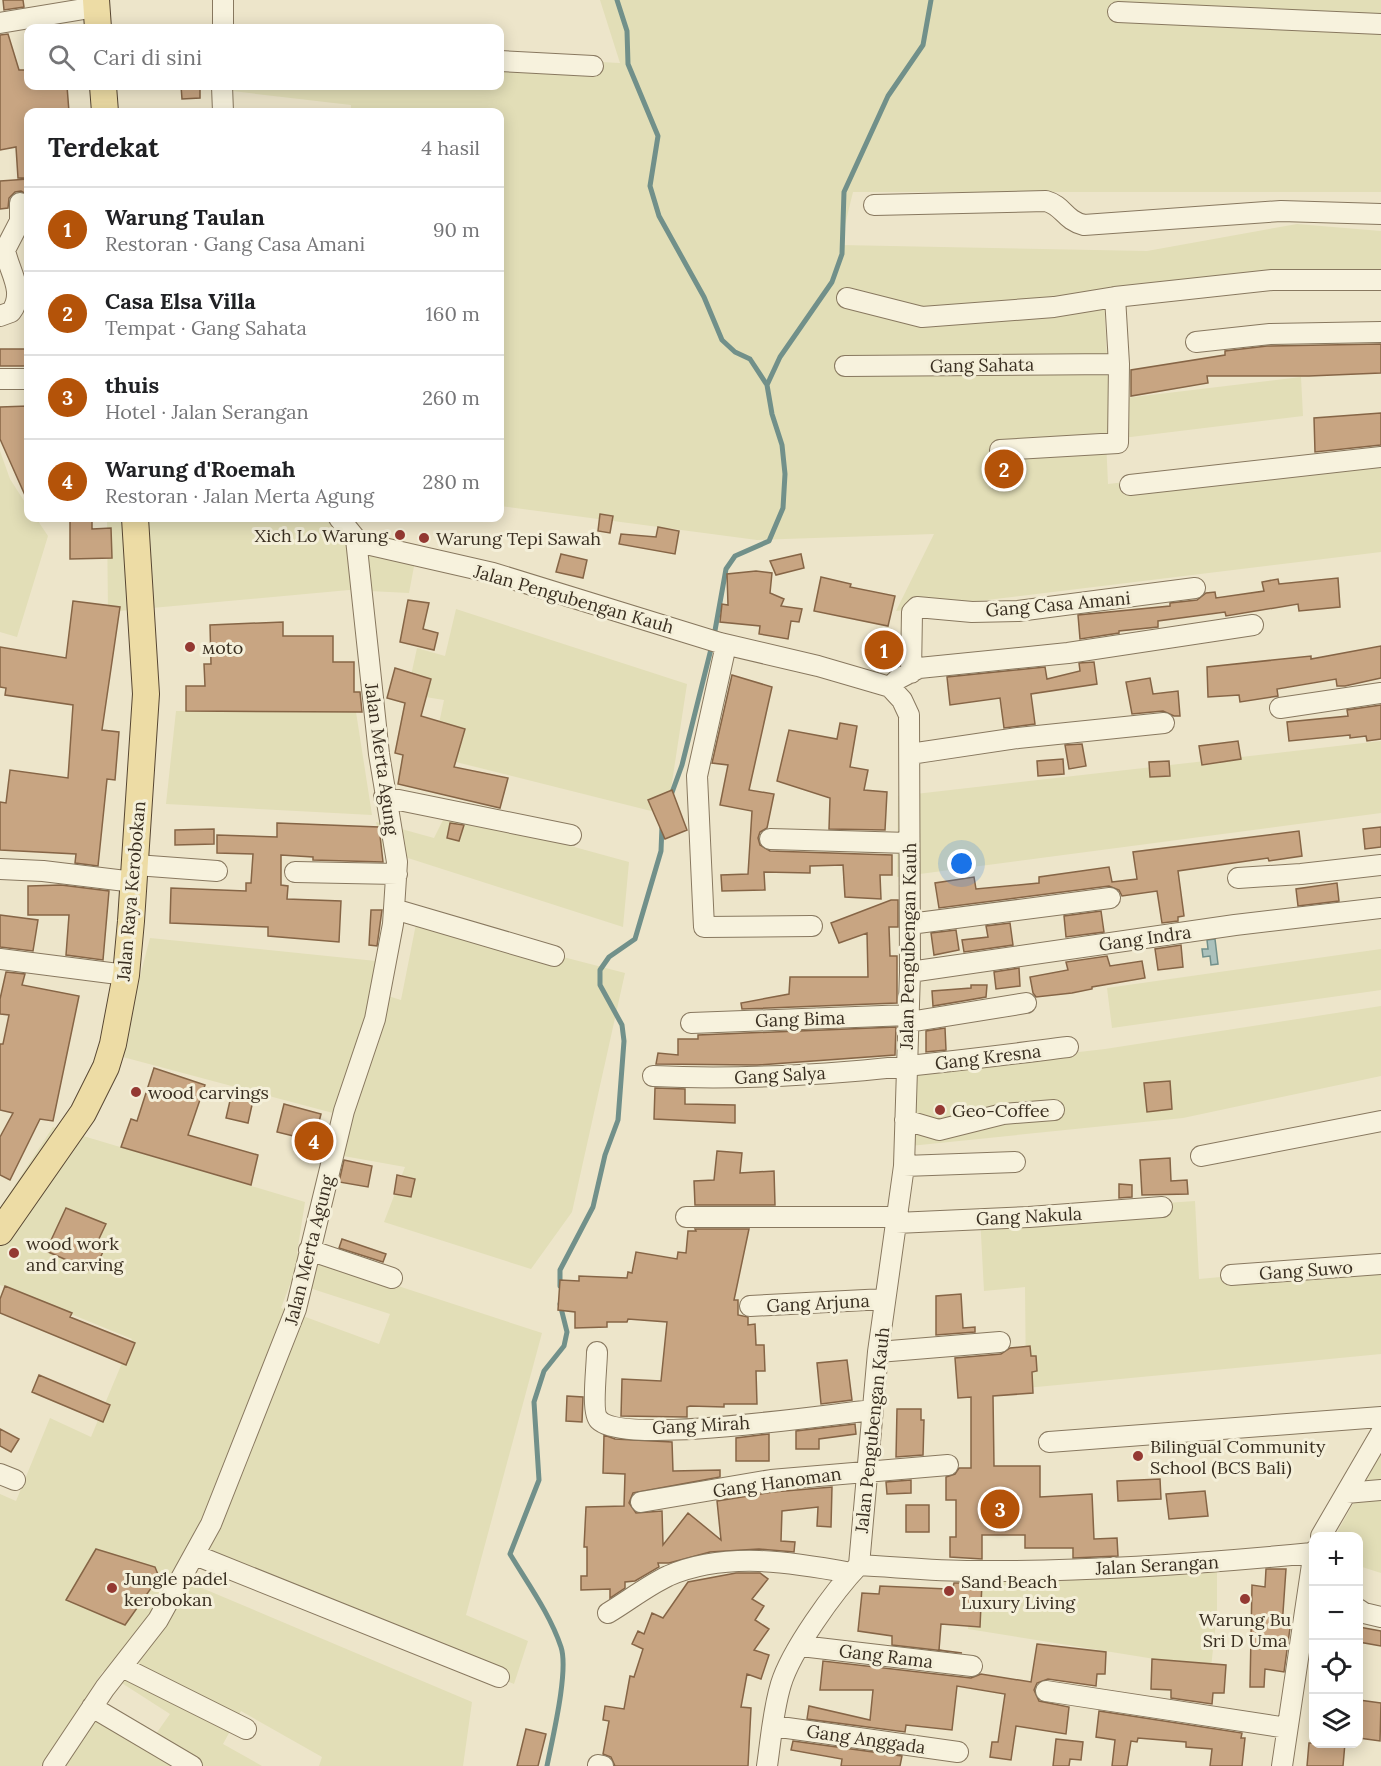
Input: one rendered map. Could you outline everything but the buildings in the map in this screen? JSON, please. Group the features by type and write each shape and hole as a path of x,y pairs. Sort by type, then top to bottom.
{"main road":[{"path":"103,90 105,108"},
{"name":"Jalan Raya Kerobokan","path":"0,1232 70,1134 96,1087 113,1044 126,975 135,874 146,694 135,522"}],"street":[{"path":"223,0 223,24"},
{"path":"0,23 97,12"},
{"path":"1118,12 1381,24"},
{"path":"504,61 593,66"},
{"path":"222,90 225,108"},
{"path":"874,206 1046,201 1060,207 1072,222 1084,225 1281,211 1381,214"},
{"path":"0,316 11,312 18,299 16,283 5,250 20,221 20,203"},
{"path":"847,298 922,317 1054,307 1115,297 1272,280 1381,280"},
{"path":"1000,450 1118,443 1119,364 1115,297"},
{"path":"1196,342 1270,334 1381,332"},
{"name":"Gang Sahata","path":"845,366 1119,364"},
{"path":"0,378 24,379"},
{"path":"1130,485 1381,458"},
{"path":"342,522 356,539"},
{"name":"Jalan Pengubengan Kauh","path":"356,539 493,573 716,642 818,666 890,687 902,700 909,715 910,754 910,972 904,1166 878,1352 855,1570"},
{"name":"Jalan Merta Agung","path":"53,1766 92,1707 158,1620 195,1555 219,1504 296,1309 344,1111 375,1019 383,985 397,874 384,797 356,539"},
{"name":"Gang Casa Amani","path":"911,673 910,624 912,612 917,607 972,612 1018,610 1195,588"},
{"path":"890,687 919,668 1068,653 1253,625"},
{"path":"716,642 697,776 704,927 812,926"},
{"path":"1280,708 1381,693"},
{"path":"910,754 1018,738 1164,723"},
{"path":"384,797 571,835"},
{"path":"770,839 909,843"},
{"path":"1238,878 1381,865"},
{"path":"0,869 135,874 217,871"},
{"path":"295,872 397,874"},
{"path":"910,924 1110,898"},
{"name":"Gang Indra","path":"910,972 1235,925 1381,908"},
{"path":"394,909 554,956"},
{"path":"0,959 126,975"},
{"path":"909,1018 1026,1003"},
{"name":"Gang Bima","path":"691,1023 909,1018"},
{"name":"Gang Kresna","path":"907,1066 1068,1047"},
{"name":"Gang Salya","path":"653,1076 698,1078 791,1076 907,1066"},
{"path":"905,1120 939,1130 1003,1114 1054,1110"},
{"path":"1201,1156 1381,1121"},
{"path":"904,1166 1015,1162"},
{"name":"Gang Nakula","path":"686,1217 896,1220 1029,1217 1162,1207"},
{"path":"309,1250 392,1278"},
{"name":"Gang Suwo","path":"1231,1275 1381,1264"},
{"name":"Gang Arjuna","path":"750,1306 885,1299"},
{"path":"878,1352 1000,1342"},
{"name":"Gang Mirah","path":"597,1352 595,1413 601,1422 612,1426 687,1430 873,1410"},
{"path":"1049,1442 1381,1417"},
{"path":"1324,1532 1381,1433"},
{"name":"Gang Hanoman","path":"641,1502 752,1483 866,1470 948,1465"},
{"path":"1346,1493 1381,1490"},
{"name":"Jalan Serangan","path":"609,1613 667,1577 688,1569 750,1560 855,1570 1067,1570 1198,1564 1309,1548"},
{"path":"195,1555 499,1677"},
{"path":"767,1766 781,1683 801,1646 855,1570"},
{"path":"1282,1766 1309,1600"},
{"path":"1363,1612 1381,1617"},
{"name":"Gang Rama","path":"801,1646 972,1666"},
{"path":"122,1667 246,1729"},
{"path":"1046,1691 1287,1728"},
{"path":"92,1707 192,1766"},
{"name":"Gang Anggada","path":"773,1726 958,1752"}],"shaded area":[{"path":"600,0 1381,0 1381,192 853,192 840,245 1147,251 1297,224 1381,231 1381,282 1104,298 1109,400 1301,377 1303,416 1106,440 1108,484 1381,452 1381,552 896,611 934,534 757,540 504,507 504,108 351,108 351,105 223,90 504,90 504,57 620,63"},
{"path":"0,451 10,479 24,501 24,522 39,522 48,536 17,637 0,632"},
{"path":"107,522 336,522 418,545 409,593 349,590 108,612"},
{"path":"456,609 687,684 667,815 432,756 444,700 407,694 417,648 445,656"},
{"path":"176,711 356,712 372,815 166,804"},
{"path":"1381,741 1381,813 897,877 898,796"},
{"path":"447,812 629,862 623,927 383,850 376,822 434,838"},
{"path":"417,919 625,973 572,1212 531,1269 384,1222 405,1167 321,1152 333,1113 119,1056 150,938 376,961 375,992 401,1000"},
{"path":"1381,949 1381,990 1112,1028 1107,988"},
{"path":"1381,1006 1381,1076 1183,1118 900,1147 911,1064 1009,1060 1105,1049"},
{"path":"53,1127 305,1202 297,1253 542,1333 466,1615 528,1641 514,1684 186,1549 171,1575 472,1702 463,1766 319,1766 322,1757 241,1711 223,1744 262,1766 0,1766 0,1494 16,1501 50,1418 91,1437 132,1339 0,1285 0,1208","holes":["291,1282 390,1314 379,1344 281,1308","103,1671 170,1714 146,1748 77,1712"]},
{"path":"1195,1201 1199,1279 1381,1262 1381,1354 1026,1388 1025,1287 984,1291 980,1216"},
{"path":"1381,1454 1381,1573 1363,1567 1363,1532 1337,1532"},
{"path":"1217,1559 1217,1612 1211,1668 968,1629 975,1567"}],"water":[{"path":"1215,939 1218,964 1211,965 1210,956 1203,957 1202,949 1208,949 1207,940"}],"waterway":[{"path":"617,0 627,31 628,64 658,136 650,186 659,216 704,297 722,340 735,352 750,359 767,385"},
{"path":"714,636 726,569 735,556 769,541 783,508 785,474 782,445 772,414 767,385 780,357 832,282 842,254 844,192 888,96 923,45 931,0"},
{"path":"670,798 682,765 712,645"},
{"path":"560,1286 560,1270 593,1207 605,1155 618,1120 624,1041 622,1025 600,985 600,970 609,957 635,939 661,851 662,826"},
{"path":"547,1766 556,1723 563,1658 561,1647 545,1611 510,1554 539,1480 534,1402 544,1371 564,1346 567,1332 560,1304"}],"place":[{"name":"Casa Elsa Villa","path":"1004,469"},
{"name":"Xich Lo Warung","path":"400,535"},
{"name":"Warung Tepi Sawah","path":"424,538"},
{"name":"моto","path":"190,647"},
{"name":"Warung Taulan","path":"884,650"},
{"name":"wood carvings","path":"136,1092"},
{"name":"Geo-Coffee","path":"940,1110"},
{"name":"Warung d'Roemah","path":"314,1141"},
{"name":"wood work and carving","path":"14,1253"},
{"name":"Bilingual Community School (BCS Bali)","path":"1138,1456"},
{"name":"thuis","path":"1000,1509"},
{"name":"Jungle padel kerobokan","path":"112,1588"},
{"name":"Sand Beach Luxury Living","path":"949,1591"},
{"name":"Warung Bu Sri D Uma","path":"1245,1599"}]}
